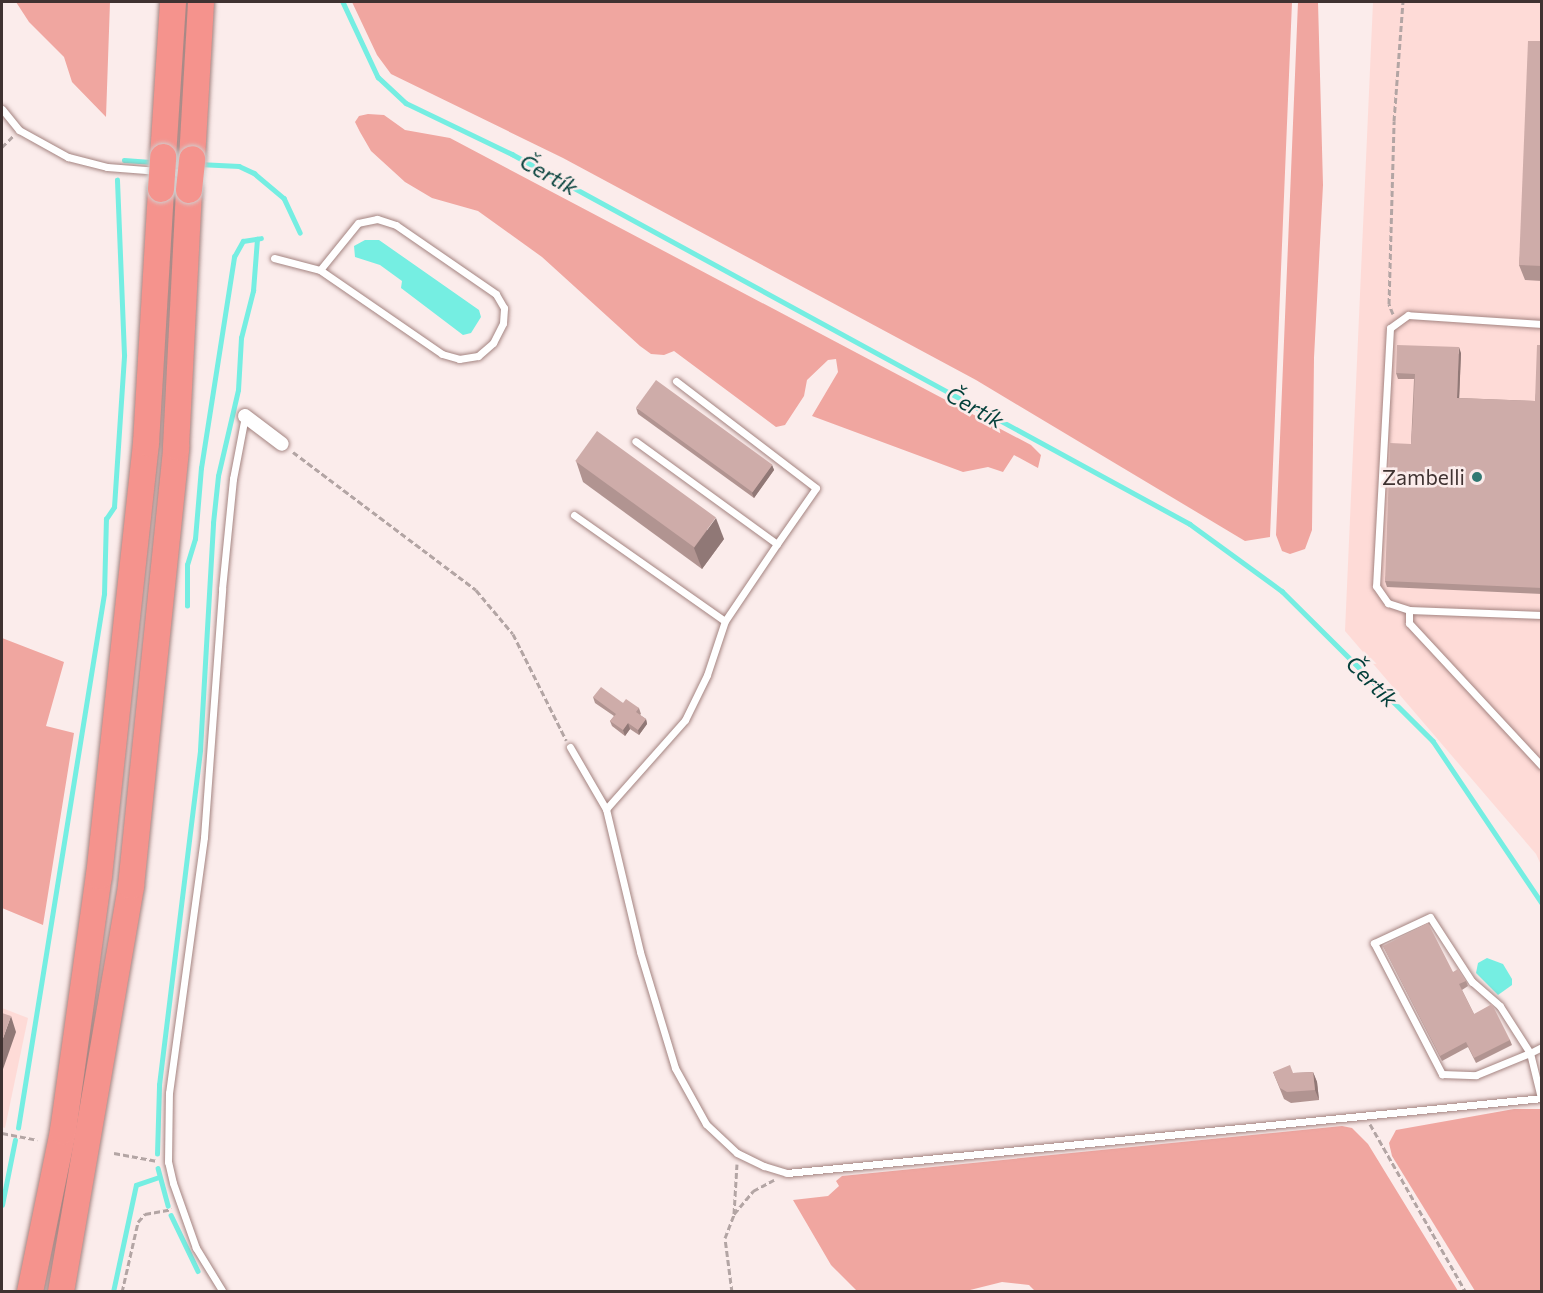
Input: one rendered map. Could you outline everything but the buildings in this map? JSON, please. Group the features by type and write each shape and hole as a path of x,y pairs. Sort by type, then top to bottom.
{"highway":[{"path":"30,1292 63,1131 99,876 146,443 173,2"},
{"path":"61,1292 130,886 176,447 201,2"}],"street":[{"path":"245,416 282,444"}],"lane":[{"path":"2,109 19,130 68,158 107,167 193,174"},
{"path":"274,258 320,270 442,354 459,359 478,356 493,343 503,323 504,308 496,294 396,225 377,219 358,223 351,229 320,270"},
{"path":"1542,324 1408,315 1396,321 1386,342 1376,586 1388,603 1409,610 1542,615"},
{"path":"606,809 685,720 698,698 725,621 816,488 676,381"},
{"path":"222,1292 196,1248 180,1207 168,1162 169,1092 204,837 222,589 233,479 245,416"},
{"path":"635,441 777,543"},
{"path":"574,515 725,621"},
{"path":"1409,610 1409,623 1542,766"},
{"path":"570,747 606,809 640,952 675,1068 706,1124 737,1153 787,1173 1541,1098 1530,1053 1500,1006 1472,982 1430,917 1374,943 1442,1074 1476,1075 1530,1053 1542,1047"}],"path":[{"path":"1396,321 1389,304 1394,121 1403,2"},
{"path":"282,444 476,590 513,634 570,747"},
{"path":"1367,1116 1374,1136 1466,1292"},
{"path":"2,1133 37,1140"},
{"path":"114,1153 168,1162"},
{"path":"735,1214 737,1153"},
{"path":"732,1292 725,1238 735,1214 753,1191 787,1173"},
{"path":"122,1292 138,1222 145,1214 180,1207"}],"shaded area":[{"path":"16,2 110,2 106,117 72,82 64,57 29,22"},
{"path":"352,2 1292,2 1270,537 1245,541 976,380 563,158 391,74 377,55"},
{"path":"1298,2 1318,2 1323,185 1314,358 1312,530 1305,549 1290,554 1282,551 1276,535"},
{"path":"1373,2 1541,2 1541,865 1536,854 1345,631"},
{"path":"384,115 405,130 450,138 1031,445 1041,455 1038,468 1014,455 1003,472 988,467 963,472 812,416 838,372 836,359 828,360 807,380 804,396 785,425 776,427 674,351 664,355 651,354 542,257 478,211 432,198 405,182 371,151 360,132 355,122 359,116"},
{"path":"2,638 64,662 46,726 74,733 43,925 2,908"},
{"path":"2,1008 28,1018 5,1128 2,1127"},
{"path":"1514,1109 1541,1109 1541,1291 1475,1291 1392,1156 1389,1143 1396,1130"},
{"path":"1342,1126 1352,1128 1368,1144 1458,1291 1036,1292 1029,1285 1002,1282 966,1291 857,1291 831,1265 793,1200 828,1196 839,1186 836,1181 842,1176"}],"water":[{"path":"365,240 379,240 479,310 481,317 471,333 463,335 401,288 402,281 380,265 355,257 354,246"},
{"path":"1487,958 1503,964 1512,979 1512,985 1498,995 1476,973 1478,963"}],"waterway":[{"name":"Čertík","path":"343,2 378,77 406,103 512,154 1190,524 1282,591 1433,741 1542,903"},
{"path":"124,160 154,162"},
{"path":"198,164 239,166 254,173 284,198 300,233"},
{"path":"18,1128 104,594 106,519 114,507 124,355 117,180"},
{"path":"187,606 187,565 195,539 201,468 234,257 243,241 261,238"},
{"path":"157,1154 159,1085 200,750 213,523 218,476 238,390 241,338 253,291 257,239"},
{"path":"2,1205 15,1140"},
{"path":"158,1168 168,1206"},
{"path":"113,1292 136,1185 159,1177"},
{"path":"171,1215 198,1271"}],"place":[{"name":"Zambelli","path":"1477,477"}]}
